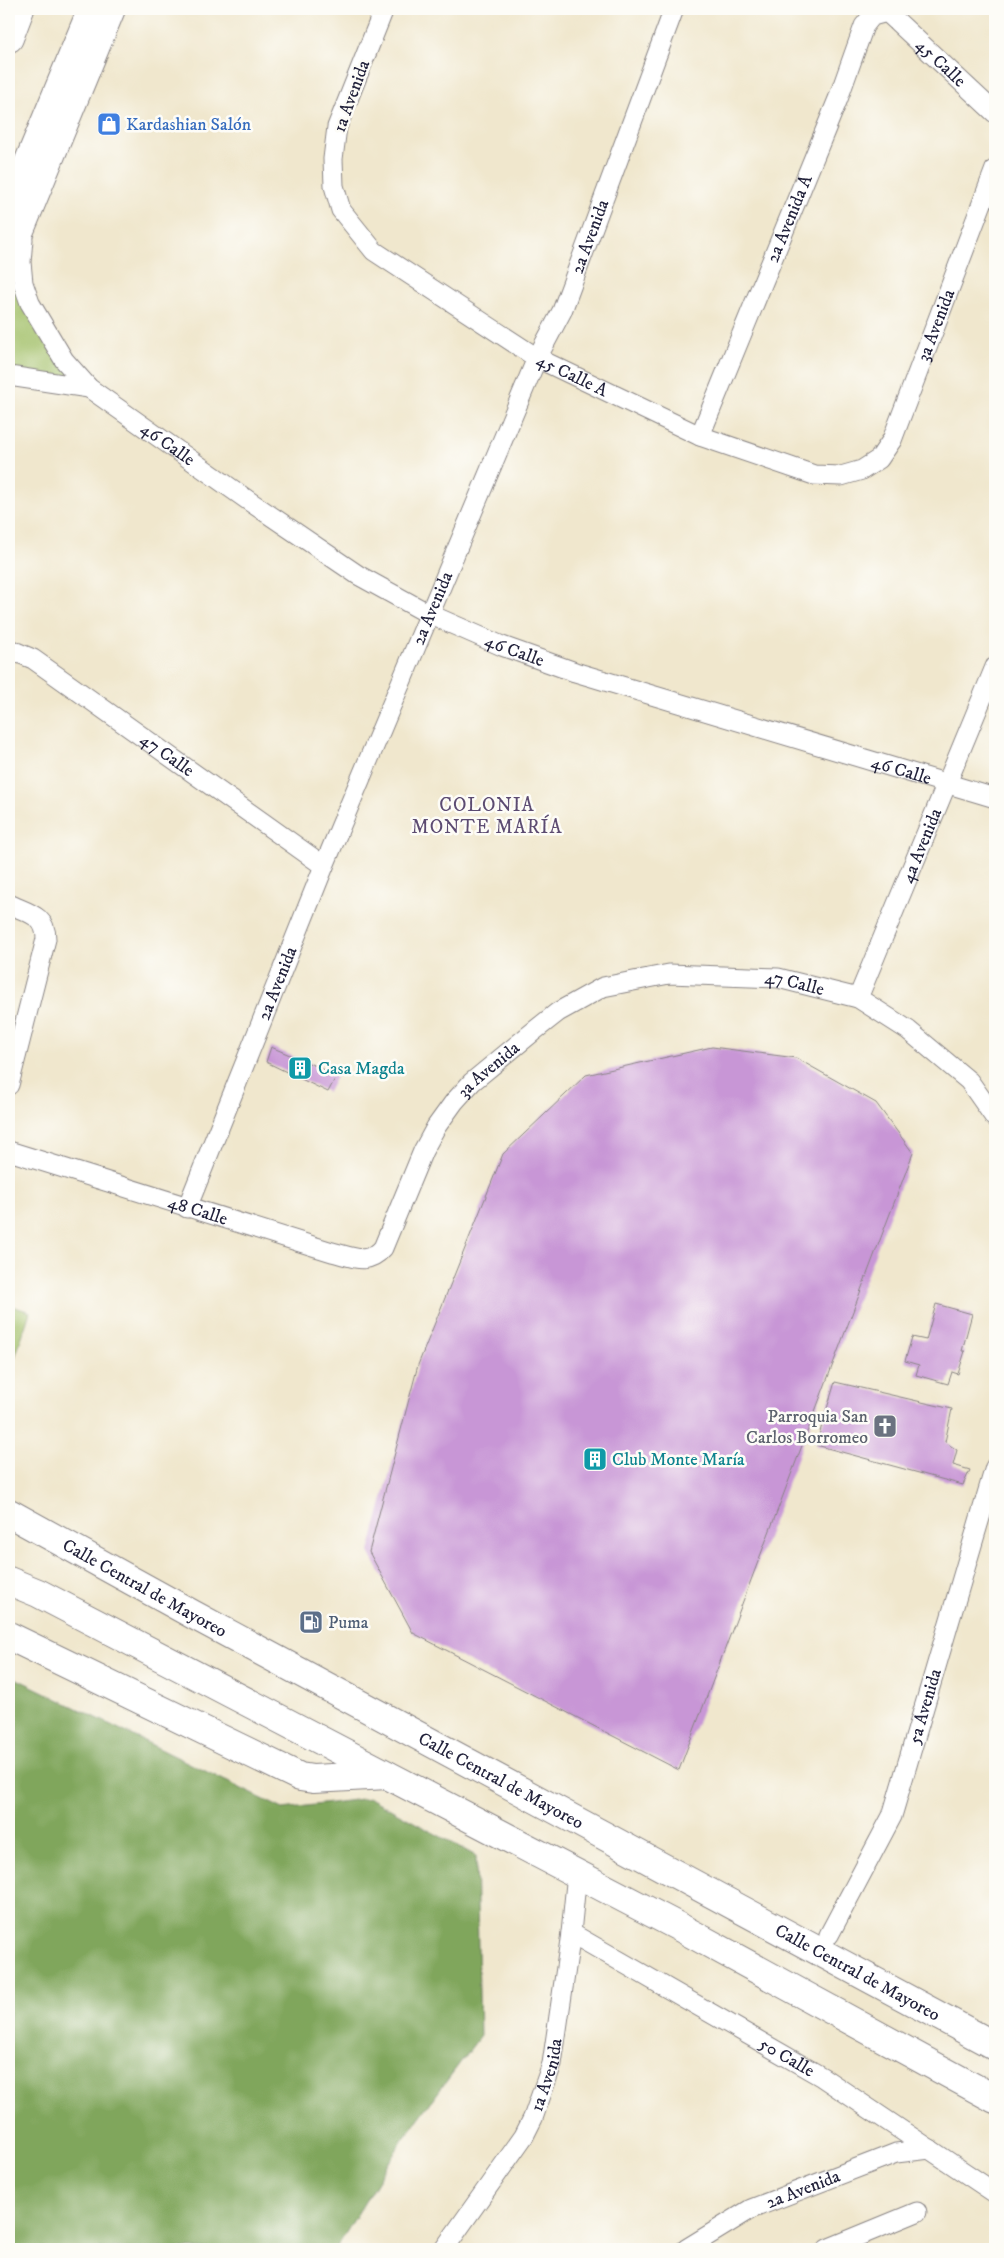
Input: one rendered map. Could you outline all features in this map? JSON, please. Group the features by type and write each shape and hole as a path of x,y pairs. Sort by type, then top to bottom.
{"main road":[{"path":"9,38 20,9"},
{"path":"9,257 17,215 92,9"},
{"path":"17,215 111,9"},
{"name":"Calle Central de Mayoreo","path":"9,1512 192,1614 995,2046"},
{"path":"9,1581 38,1593 577,1873 995,2099"},
{"path":"9,1636 300,1777 313,1779 387,1775"}],"street":[{"name":"1a Avenida","path":"334,186 333,159 337,127 384,9"},
{"name":"2a Avenida","path":"187,1208 324,866 537,358 562,311 674,9"},
{"name":"45 Calle","path":"887,12 995,113"},
{"name":"2a Avenida A","path":"700,436 834,107 864,26 872,16 887,12"},
{"name":"3a Avenida","path":"862,470 879,459 892,440 995,170"},
{"name":"45 Calle A","path":"334,186 341,210 374,251 537,358 700,436 814,475 840,476 862,470"},
{"name":"46 Calle","path":"17,215 23,283 30,303 64,360 89,388 249,502 358,575 430,614 502,646 575,672 948,782 995,798"},
{"name":"46 Calle","path":"9,376 89,388"},
{"name":"47 Calle","path":"9,649 32,659 324,866"},
{"name":"4a Avenida","path":"858,998 995,667"},
{"path":"9,904 39,918 46,928 46,939 9,1085"},
{"name":"3a Avenida","path":"383,1248 423,1151 454,1102 472,1082 558,1012 603,987 669,974"},
{"name":"47 Calle","path":"669,974 778,978 858,998 908,1030 969,1081 995,1118"},
{"name":"48 Calle","path":"9,1151 332,1252 364,1259 375,1257 383,1248"},
{"name":"5a Avenida","path":"829,1935 892,1816 991,1503 995,1467"},
{"name":"1a Avenida","path":"444,2249 514,2150 533,2118 552,2064 571,1933 577,1873"},
{"name":"50 Calle","path":"571,1933 822,2077 995,2193"},
{"name":"2a Avenida","path":"686,2249 751,2209 896,2153 930,2149"},
{"path":"828,2249 917,2212"}],"green space":[{"path":"9,256 25,302 89,388 9,373"},
{"path":"9,1305 30,1312 9,1376"},
{"path":"9,1675 283,1809 370,1798 476,1856 480,2036 402,2141 336,2249 9,2249"}],"building":[{"name":"Casa Magda","path":"271,1047 337,1075 328,1092 266,1062"},
{"name":"Club Monte María","path":"712,1047 796,1058 876,1103 913,1153 679,1770 413,1633 369,1552 418,1365 503,1154 586,1075"},
{"path":"936,1304 972,1314 962,1351 965,1351 958,1374 952,1372 948,1384 916,1375 919,1365 905,1361 912,1337 926,1340"},
{"name":"Parroquia San Carlos Borromeo","path":"835,1382 952,1409 945,1442 957,1450 953,1465 970,1470 963,1485 816,1445"}],"place":[{"name":"Kardashian Salón","path":"109,124"},
{"name":"Casa Magda","path":"300,1068"},
{"name":"Parroquia San Carlos Borromeo","path":"885,1426"},
{"name":"Club Monte María","path":"595,1459"},
{"name":"Puma","path":"311,1622"}],"district":[{"name":"COLONIA MONTE MARÍA","path":"487,815"}]}
